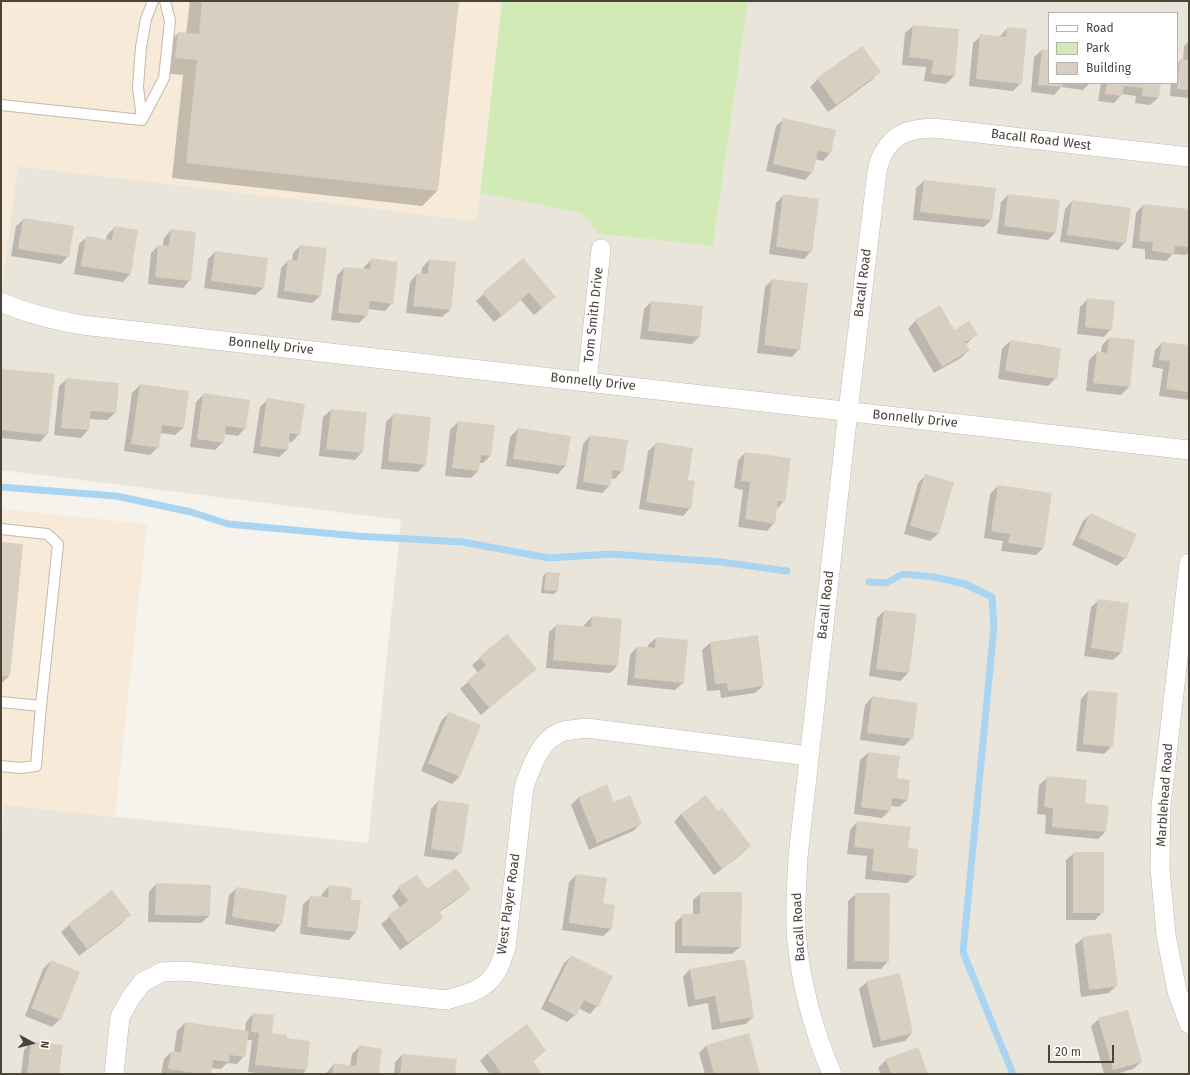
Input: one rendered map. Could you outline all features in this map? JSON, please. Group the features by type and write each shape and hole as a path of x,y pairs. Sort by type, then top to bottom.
{"street":[{"name":"Bacall Road West","path":"895,138 913,129 934,128 1189,157"},
{"name":"Bacall Road","path":"832,1074 819,1044 805,993 797,942 796,902 798,857 876,172 882,154 895,138"},
{"name":"Tom Smith Drive","path":"587,382 601,249"},
{"name":"Bonnelly Drive","path":"1,302 20,311 50,320 82,325 1189,450"},
{"name":"Marblehead Road","path":"1189,563 1161,806 1160,868 1166,935 1177,991 1189,1024"},
{"name":"West Player Road","path":"114,1074 120,1017 131,997 143,982 162,972 184,971 446,1000 470,994 486,984 498,970 506,948 524,787 532,762 547,741 562,731 586,728 809,756"}],"lane":[{"path":"142,120 138,81 146,18 153,1"},
{"path":"142,120 164,78 170,21 165,1"},
{"path":"1,105 142,120"},
{"path":"1,529 47,534 58,544 36,766 20,768 1,766"},
{"path":"1,702 42,706"}],"shaded area":[{"path":"1,1 502,1 476,221 18,166 1,295"},
{"path":"748,1 1189,1 1189,1074 1,1074 1,837 5,805 368,843 401,520 1,470 1,295 17,166 476,220 480,193 581,213 599,234 713,246"},
{"path":"1,509 147,524 115,817 5,805 1,837"}],"green space":[{"path":"502,1 748,1 713,246 599,234 581,213 480,193"}],"building":[{"path":"202,1 459,1 438,191 186,163 197,60 175,58 178,32 199,34"},
{"path":"913,25 959,29 955,76 931,74 933,60 909,57"},
{"path":"1007,27 1027,29 1022,84 976,79 980,34 1006,37"},
{"path":"862,46 881,72 836,105 817,78"},
{"path":"1042,49 1048,50 1048,84 1063,84 1063,87 1038,85"},
{"path":"1180,59 1189,60 1189,90 1177,89"},
{"path":"1107,84 1161,84 1159,98 1142,96 1143,88 1124,86 1122,96 1105,94"},
{"path":"783,118 836,130 831,153 818,151 813,173 773,164"},
{"path":"924,180 996,188 992,220 920,212"},
{"path":"783,194 819,199 812,252 776,247"},
{"path":"1008,194 1060,200 1056,233 1004,226"},
{"path":"1072,200 1131,208 1126,243 1067,235"},
{"path":"1143,204 1189,209 1189,247 1175,246 1174,254 1152,251 1153,242 1139,241"},
{"path":"23,218 74,226 69,257 18,249"},
{"path":"114,226 138,230 131,274 81,266 86,236 112,240"},
{"path":"171,229 196,232 191,281 155,277 158,245 169,246"},
{"path":"300,245 327,248 321,296 284,291 288,259 297,261"},
{"path":"215,251 268,258 264,288 211,281"},
{"path":"371,258 398,262 393,304 370,301 368,316 338,313 344,267 370,269"},
{"path":"523,258 556,297 542,308 529,293 502,316 482,293"},
{"path":"429,259 456,262 451,310 413,306 417,273 428,274"},
{"path":"772,279 808,283 800,350 764,345"},
{"path":"1087,298 1115,301 1112,330 1085,327"},
{"path":"651,301 703,306 700,337 648,331"},
{"path":"940,305 954,330 969,321 978,335 965,342 970,350 942,367 915,320"},
{"path":"1109,337 1135,340 1130,387 1093,383 1097,351 1107,353"},
{"path":"1010,340 1061,348 1057,379 1005,371"},
{"path":"1162,342 1189,345 1189,392 1166,389 1170,361 1159,360"},
{"path":"2,369 55,374 48,435 1,430"},
{"path":"66,378 119,383 116,413 91,411 89,430 61,428"},
{"path":"140,384 189,391 184,428 162,425 159,448 131,444"},
{"path":"203,393 250,400 246,429 226,426 224,443 197,439"},
{"path":"267,398 305,404 300,435 290,433 288,450 260,446"},
{"path":"331,409 367,412 363,453 326,449"},
{"path":"393,413 431,417 426,465 388,461"},
{"path":"458,421 495,425 491,456 481,455 479,471 452,468"},
{"path":"518,428 571,436 566,466 513,459"},
{"path":"590,435 628,440 623,472 613,470 610,486 583,482"},
{"path":"656,442 693,448 688,480 695,481 691,509 646,502"},
{"path":"745,452 791,458 785,502 778,501 775,524 745,519 750,482 741,481"},
{"path":"925,474 954,482 939,534 910,526"},
{"path":"998,485 1052,493 1044,548 1008,543 1010,534 991,531"},
{"path":"1090,513 1137,534 1126,559 1079,538"},
{"path":"1,542 23,544 10,676 1,676"},
{"path":"546,572 560,573 558,591 544,590"},
{"path":"1098,599 1129,603 1122,653 1091,648"},
{"path":"884,610 917,614 909,673 876,669"},
{"path":"592,616 622,619 618,666 553,660 556,624 591,627"},
{"path":"507,634 537,669 489,708 467,681 486,665 479,657"},
{"path":"758,635 764,686 728,691 727,683 715,684 710,642"},
{"path":"656,637 688,640 684,683 634,678 637,646 655,648"},
{"path":"1088,690 1118,693 1113,747 1083,744"},
{"path":"872,696 918,703 913,739 867,733"},
{"path":"449,712 481,725 460,777 428,763"},
{"path":"868,752 900,756 897,778 910,780 908,800 892,798 891,811 861,807"},
{"path":"1047,776 1087,780 1085,803 1109,806 1106,832 1052,827 1053,808 1044,807"},
{"path":"607,784 614,802 630,795 642,824 597,843 578,797"},
{"path":"706,795 718,811 722,808 751,846 722,869 681,814"},
{"path":"438,800 469,804 462,853 431,849"},
{"path":"857,821 911,827 908,848 918,849 916,876 872,871 874,849 854,847"},
{"path":"1073,852 1104,852 1104,913 1073,913"},
{"path":"456,868 471,889 439,911 443,918 408,943 388,915 408,901 398,887 417,875 427,889"},
{"path":"576,874 607,878 603,903 615,905 612,929 569,923"},
{"path":"156,883 211,885 210,916 155,915"},
{"path":"329,885 352,888 351,900 361,900 357,932 307,927 310,896 328,897"},
{"path":"236,887 287,895 282,925 232,917"},
{"path":"112,890 131,915 87,949 68,924"},
{"path":"700,892 742,892 741,947 682,946 682,914 700,914"},
{"path":"855,893 890,893 889,962 854,961"},
{"path":"1111,933 1118,986 1089,990 1082,937"},
{"path":"571,955 613,976 598,1007 584,1000 576,1016 548,1001"},
{"path":"745,959 754,1017 720,1023 715,996 695,1000 690,969"},
{"path":"51,960 80,972 61,1020 31,1008"},
{"path":"900,973 913,1033 881,1041 866,981"},
{"path":"1128,1010 1142,1062 1113,1070 1098,1018"},
{"path":"253,1013 274,1015 272,1033 287,1035 287,1038 310,1041 307,1070 255,1065 259,1033 251,1032"},
{"path":"185,1022 249,1031 245,1057 230,1055 229,1062 213,1060 211,1074 168,1069 171,1051 181,1052"},
{"path":"527,1024 546,1051 533,1061 541,1072 538,1074 502,1074 487,1053"},
{"path":"749,1033 760,1074 714,1074 706,1045"},
{"path":"31,1041 63,1045 59,1074 27,1074"},
{"path":"359,1045 382,1049 379,1074 332,1074 334,1063 356,1066"},
{"path":"918,1047 928,1074 891,1074 885,1059"},
{"path":"402,1054 457,1059 455,1074 400,1074"}],"waterway":[{"path":"1,487 116,496 191,512 228,524 357,536 462,542 549,558 611,554 721,562 787,571"},
{"path":"869,582 886,583 903,574 934,577 965,584 992,597 994,626 963,952 1013,1074"}]}
